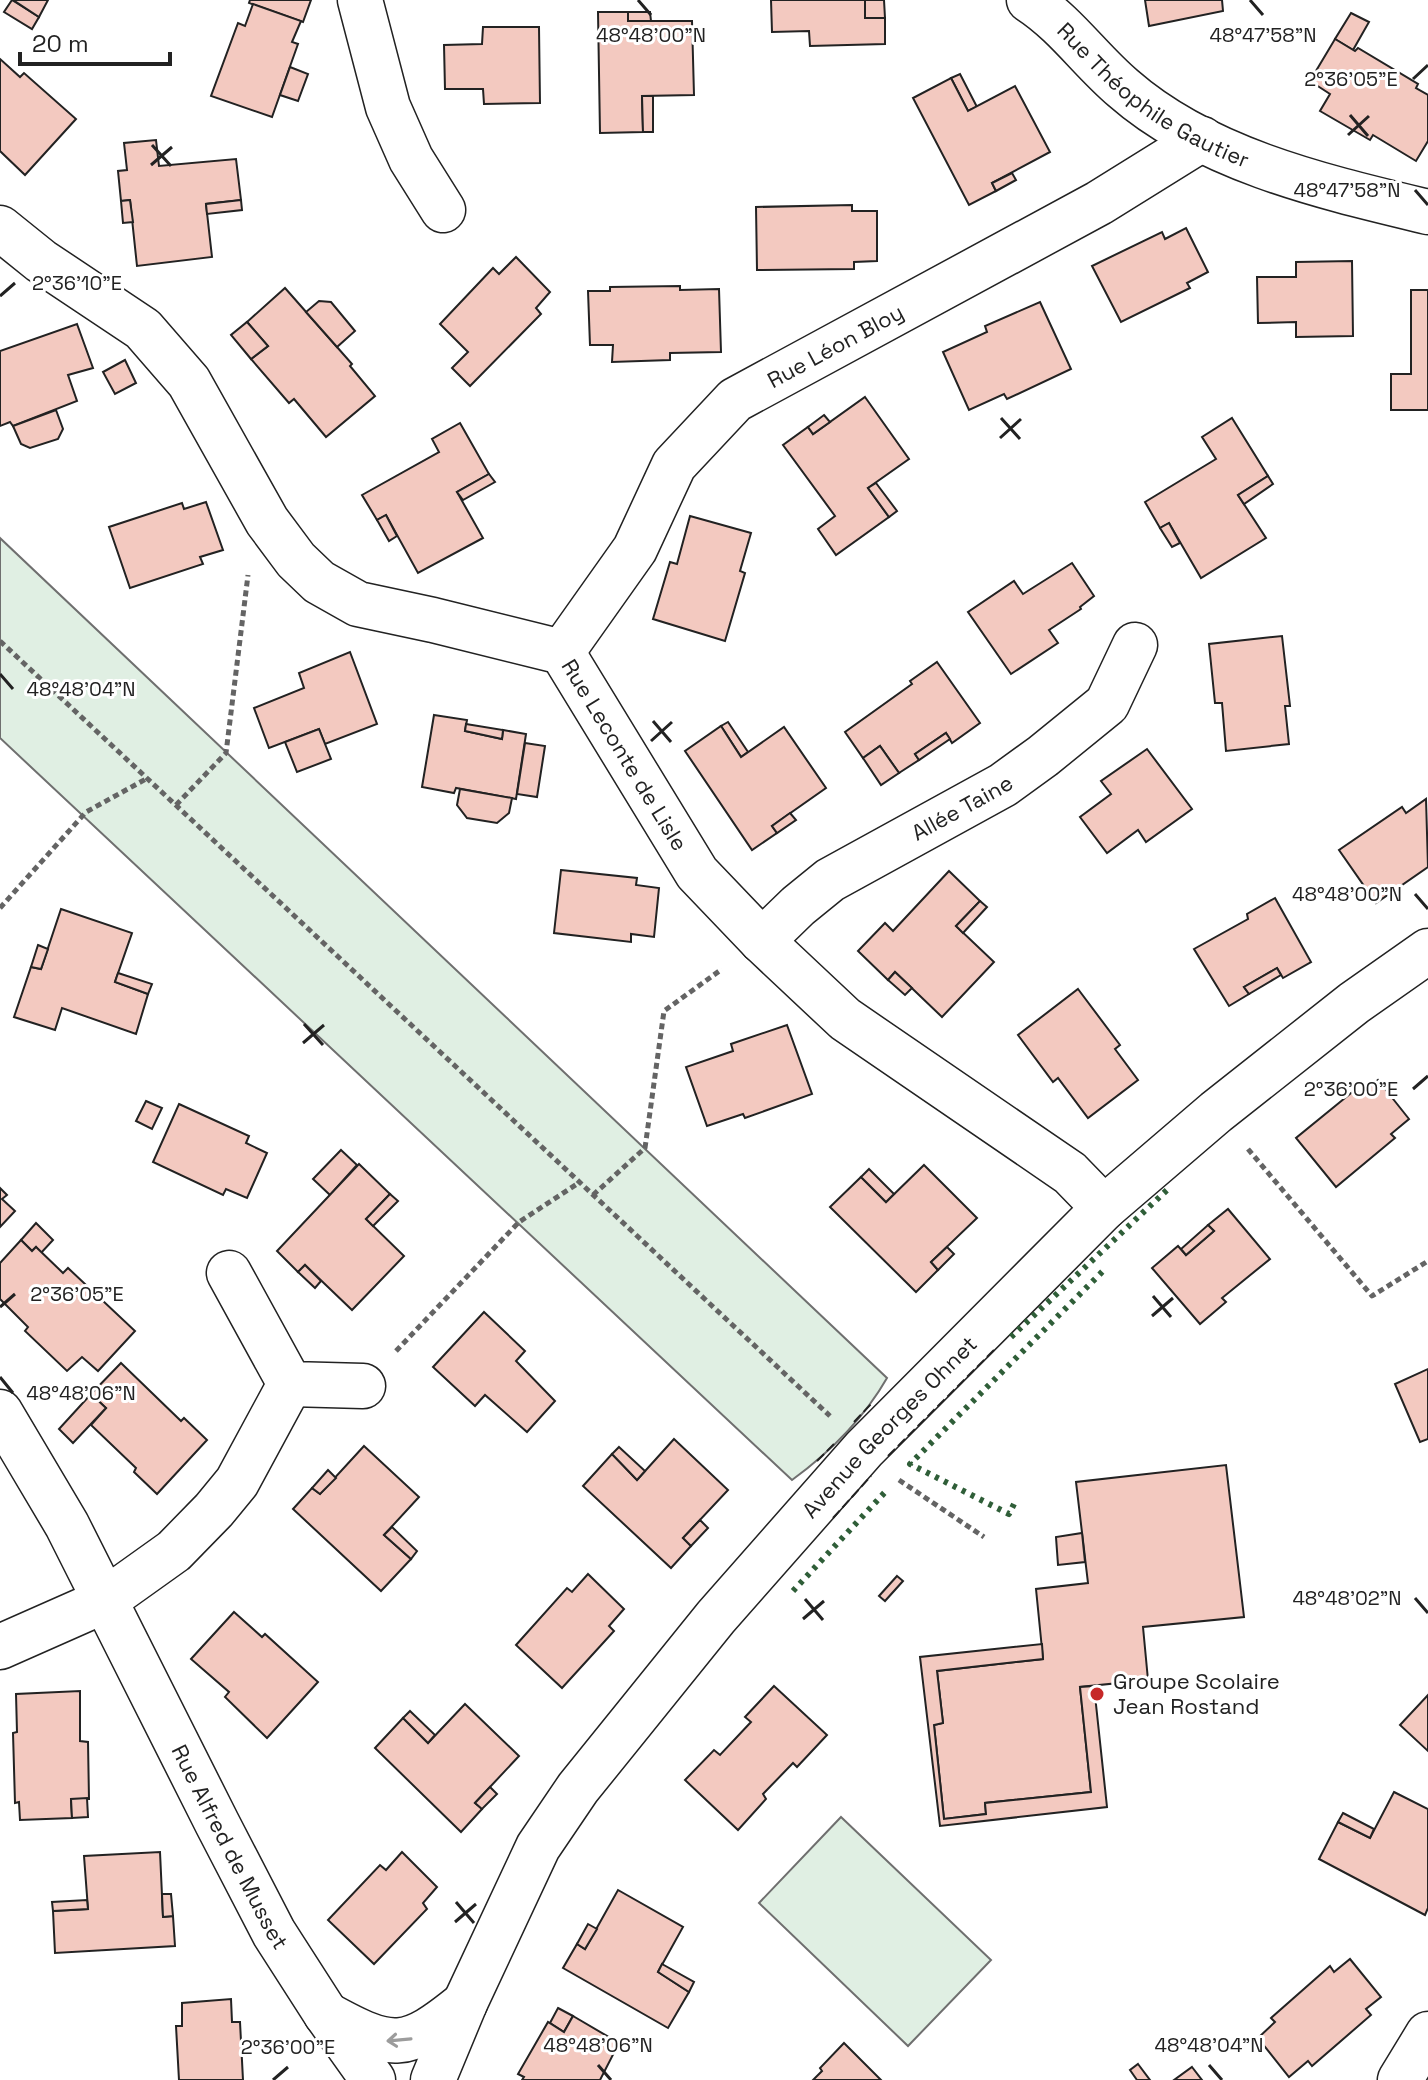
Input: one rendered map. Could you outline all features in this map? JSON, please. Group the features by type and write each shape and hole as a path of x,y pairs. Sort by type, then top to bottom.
{"street":[{"path":"360,0 388,107 411,159 443,210"},
{"name":"Rue Théophile Gautier","path":"1043,4 1123,88 1168,122 1202,139 1320,186 1428,212"},
{"name":"Rue Léon Bloy","path":"562,652 635,549 674,465 735,400 1099,203 1202,139"},
{"name":"Rue Leconte de Lisle","path":"0,228 41,261 143,329 189,382 267,521 296,560 319,582 358,604 562,652 697,873 762,941 845,1019 1070,1173 1104,1208"},
{"name":"Allée Taine","path":"762,941 830,880 1003,785 1043,756 1107,704 1135,645"},
{"name":"Avenue Georges Ohnet","path":"433,2080 465,2003 538,1847 578,1788 716,1617 864,1449 1104,1208 1216,1112 1354,1003 1428,951"},
{"path":"229,1273 290,1384"},
{"path":"290,1384 363,1386"},
{"path":"0,1647 104,1601 174,1551 237,1482 290,1384"},
{"name":"Rue Alfred de Musset","path":"0,1412 67,1525 274,1933 373,2080"},
{"name":"Avenue Georges Ohnet","path":"326,2014 375,2039 394,2043 419,2037 465,2003"},
{"path":"1400,2080 1428,2034"}],"path":[{"path":"176,805 226,753 254,530 267,521"},
{"path":"0,641 864,1449 894,1476 984,1537"},
{"path":"0,908 86,812 146,779"},
{"path":"593,1195 645,1148 664,1011 762,941"},
{"path":"1216,1112 1372,1296 1428,1261"},
{"path":"363,1386 519,1222 580,1182"}],"green space":[{"path":"0,538 887,1378 857,1421 819,1458 792,1480 0,738"},
{"path":"841,1817 991,1960 908,2046 759,1903"}],"building":[{"path":"12,0 39,17 32,29 4,12"},
{"path":"13,0 48,0 39,17"},
{"path":"250,0 311,0 303,22 249,3"},
{"path":"771,0 865,0 865,18 885,18 885,44 810,46 809,31 772,32"},
{"path":"865,0 884,0 885,18 865,18"},
{"path":"1145,0 1222,0 1223,11 1149,26"},
{"path":"253,4 301,21 292,42 298,44 272,117 211,96 238,23 245,26"},
{"path":"598,12 628,12 628,21 692,21 694,95 642,96 643,132 600,133"},
{"path":"628,12 650,12 651,21 628,21"},
{"path":"1351,13 1369,22 1353,50 1335,39"},
{"path":"483,27 539,27 540,103 484,104 483,89 445,89 444,45 482,44"},
{"path":"1335,39 1355,51 1358,48 1418,84 1416,88 1428,95 1428,141 1416,161 1373,135 1370,140 1320,111 1330,94 1310,81"},
{"path":"0,59 20,77 24,73 76,119 25,175 0,151"},
{"path":"290,67 308,74 298,101 280,95"},
{"path":"960,74 977,107 968,111 951,78"},
{"path":"951,78 968,111 1015,86 1050,152 992,183 996,191 969,205 913,98"},
{"path":"642,96 653,96 653,132 643,132"},
{"path":"156,140 159,166 236,159 241,200 206,204 212,257 137,266 130,200 121,201 118,171 127,170 124,143"},
{"path":"1012,173 1016,180 996,191 992,183"},
{"path":"130,200 133,222 123,223 121,201"},
{"path":"241,200 242,210 207,214 206,204"},
{"path":"852,205 852,211 877,211 877,261 854,262 854,269 757,270 756,207"},
{"path":"1186,228 1208,272 1187,283 1190,288 1121,322 1092,266 1162,232 1165,239"},
{"path":"516,257 550,292 536,308 541,314 470,386 452,368 468,352 440,324 493,268 499,274"},
{"path":"1352,261 1353,336 1296,337 1296,322 1258,323 1257,277 1296,277 1296,262"},
{"path":"680,286 680,290 719,289 721,352 670,353 670,360 612,362 613,345 590,345 588,291 610,291 610,287"},
{"path":"285,288 352,364 350,366 375,396 326,437 294,399 289,403 251,359 268,346 247,322"},
{"path":"1411,290 1428,290 1428,410 1391,410 1391,374 1411,374"},
{"path":"319,301 331,302 355,331 337,347 306,312"},
{"path":"1040,302 1071,369 1007,399 1004,394 969,410 943,352 987,332 985,326"},
{"path":"247,322 268,346 251,359 231,335"},
{"path":"77,324 93,368 68,375 77,401 13,426 10,422 0,426 0,351"},
{"path":"125,360 136,383 115,394 103,372"},
{"path":"865,397 909,459 868,488 889,517 836,555 818,529 835,516 783,445 808,427 813,434"},
{"path":"56,410 63,429 58,439 30,448 21,444 13,426"},
{"path":"824,415 830,422 813,434 808,427"},
{"path":"1232,418 1268,476 1238,495 1266,538 1201,578 1169,523 1160,528 1145,502 1216,459 1202,437"},
{"path":"460,423 489,474 457,492 483,538 418,573 386,515 377,520 362,495 439,452 432,439"},
{"path":"489,474 495,482 463,500 457,492"},
{"path":"1268,476 1273,484 1244,504 1238,495"},
{"path":"876,483 897,511 889,517 868,488"},
{"path":"206,502 223,550 200,557 203,564 130,588 109,527 182,503 184,509"},
{"path":"386,515 397,536 389,541 377,520"},
{"path":"690,516 751,533 740,571 745,573 725,641 653,619 670,562 677,564"},
{"path":"1169,523 1180,543 1172,547 1160,528"},
{"path":"1072,563 1094,596 1081,609 1049,630 1058,643 1011,674 968,612 1014,581 1023,594"},
{"path":"1282,636 1290,706 1285,706 1289,744 1226,751 1222,703 1215,703 1209,644"},
{"path":"350,652 377,724 325,744 319,729 269,748 254,708 304,688 299,673"},
{"path":"937,662 980,723 952,743 946,733 915,754 919,760 899,773 880,746 863,758 845,732"},
{"path":"434,715 467,720 465,731 502,739 503,730 526,734 516,799 456,788 454,793 422,787"},
{"path":"728,722 748,752 741,757 721,726"},
{"path":"466,724 503,730 502,739 465,731"},
{"path":"721,726 741,757 784,727 826,788 772,826 777,833 752,850 685,751"},
{"path":"319,729 331,759 297,772 285,742"},
{"path":"946,733 950,739 919,760 915,754"},
{"path":"525,743 545,746 537,797 517,794"},
{"path":"880,746 899,773 881,785 863,758"},
{"path":"1147,749 1192,809 1146,842 1138,830 1107,853 1080,817 1111,794 1101,781"},
{"path":"460,789 512,798 509,813 497,823 467,818 457,805"},
{"path":"1426,799 1428,867 1376,903 1339,850 1402,807 1406,813"},
{"path":"790,813 796,820 777,833 772,826"},
{"path":"561,870 637,878 636,885 659,888 654,937 631,934 631,942 554,933"},
{"path":"949,871 980,901 956,926 994,962 942,1017 895,972 888,980 858,951 885,923 893,931"},
{"path":"1275,898 1311,962 1283,978 1277,968 1244,987 1249,994 1229,1006 1194,949 1248,919 1247,914"},
{"path":"980,901 987,907 963,933 956,926"},
{"path":"61,909 132,933 115,982 148,994 136,1034 62,1008 55,1030 14,1017 31,967 41,969"},
{"path":"38,945 48,949 41,969 31,967"},
{"path":"1277,968 1281,975 1249,994 1244,987"},
{"path":"895,972 912,988 905,995 888,980"},
{"path":"118,973 152,984 148,994 115,982"},
{"path":"1078,989 1120,1045 1115,1049 1138,1080 1088,1118 1058,1078 1053,1082 1018,1035"},
{"path":"787,1025 812,1094 745,1118 743,1114 707,1126 686,1067 733,1051 731,1044"},
{"path":"1378,1080 1409,1119 1391,1134 1395,1138 1336,1187 1296,1138 1356,1089 1359,1095"},
{"path":"146,1101 162,1108 152,1129 136,1121"},
{"path":"179,1104 249,1136 246,1143 267,1153 247,1198 226,1189 223,1195 153,1162"},
{"path":"341,1150 357,1165 330,1195 313,1179"},
{"path":"359,1164 390,1194 366,1219 404,1256 352,1310 305,1265 298,1272 277,1251"},
{"path":"924,1165 977,1218 931,1262 938,1270 916,1292 830,1207 861,1177 886,1202"},
{"path":"869,1169 894,1194 886,1202 861,1177"},
{"path":"0,1188 7,1195 2,1199 15,1211 0,1227"},
{"path":"390,1194 398,1201 373,1226 366,1219"},
{"path":"1228,1209 1270,1259 1222,1298 1226,1302 1200,1324 1152,1268 1178,1246 1186,1255 1214,1231 1208,1225"},
{"path":"36,1223 53,1240 41,1253 36,1247 32,1251 21,1240"},
{"path":"1208,1225 1214,1231 1186,1255 1181,1249"},
{"path":"21,1240 32,1251 36,1247 63,1273 68,1268 135,1331 98,1371 82,1357 67,1371 25,1331 28,1327 0,1299 0,1263"},
{"path":"947,1247 954,1254 938,1270 931,1262"},
{"path":"305,1265 321,1281 315,1288 298,1272"},
{"path":"484,1312 525,1351 516,1361 555,1401 527,1432 485,1395 475,1406 433,1367"},
{"path":"121,1363 181,1421 184,1418 207,1440 157,1494 134,1472 136,1468 91,1425 106,1408 91,1394"},
{"path":"1428,1369 1428,1439 1420,1442 1395,1384"},
{"path":"91,1394 106,1408 73,1443 59,1429"},
{"path":"674,1439 728,1490 683,1538 691,1546 671,1568 583,1486 612,1454 637,1480"},
{"path":"364,1446 419,1497 384,1535 411,1559 381,1591 293,1509 312,1488 320,1494"},
{"path":"619,1447 645,1471 637,1480 612,1454"},
{"path":"1226,1465 1244,1617 1143,1627 1148,1680 1080,1687 1091,1792 985,1803 986,1814 944,1819 934,1725 943,1723 937,1671 1043,1659 1036,1589 1088,1583 1076,1482"},
{"path":"328,1470 336,1478 320,1494 312,1488"},
{"path":"700,1520 708,1528 691,1546 683,1538"},
{"path":"392,1527 417,1551 411,1559 384,1535"},
{"path":"1082,1533 1085,1562 1058,1565 1056,1537"},
{"path":"588,1574 624,1609 609,1626 614,1631 562,1688 516,1645 567,1588 572,1592"},
{"path":"897,1576 903,1581 885,1601 879,1596"},
{"path":"234,1612 262,1637 265,1634 318,1682 267,1738 225,1697 229,1692 191,1659"},
{"path":"1042,1644 1043,1659 937,1671 943,1723 934,1725 944,1819 986,1814 985,1803 1091,1792 1080,1687 1094,1686 1107,1807 940,1826 920,1657"},
{"path":"774,1686 827,1735 797,1767 793,1763 763,1794 766,1799 738,1830 685,1780 714,1750 720,1755 751,1722 745,1717"},
{"path":"80,1691 80,1741 88,1742 89,1799 71,1799 72,1818 20,1820 19,1802 15,1803 13,1733 17,1732 16,1694"},
{"path":"1428,1695 1428,1751 1400,1725"},
{"path":"465,1704 519,1756 475,1803 482,1809 461,1832 375,1748 403,1718 428,1743"},
{"path":"410,1711 435,1735 428,1743 403,1718"},
{"path":"490,1787 497,1794 482,1809 475,1803"},
{"path":"1394,1792 1428,1809 1428,1908 1425,1915 1319,1859 1338,1822 1370,1838"},
{"path":"87,1798 88,1817 72,1818 71,1799"},
{"path":"1343,1813 1374,1829 1370,1838 1338,1822"},
{"path":"160,1852 163,1917 173,1916 175,1946 55,1953 53,1911 88,1909 84,1856"},
{"path":"402,1852 437,1887 423,1903 427,1909 374,1964 328,1920 380,1865 386,1870"},
{"path":"618,1890 683,1927 658,1972 689,1992 668,2028 563,1968 577,1944 585,1949"},
{"path":"162,1894 171,1894 173,1916 163,1917"},
{"path":"87,1900 88,1909 53,1911 52,1902"},
{"path":"588,1924 597,1929 585,1949 577,1944"},
{"path":"1350,1959 1381,1997 1366,2009 1371,2015 1312,2066 1308,2061 1289,2077 1258,2038 1275,2022 1271,2018 1330,1966 1334,1972"},
{"path":"662,1964 694,1982 689,1992 658,1972"},
{"path":"231,1999 232,2022 240,2022 243,2080 179,2080 176,2026 182,2026 182,2003"},
{"path":"558,2008 573,2016 564,2032 550,2023"},
{"path":"573,2016 619,2043 600,2080 522,2080 524,2077 518,2074 548,2022 564,2032"},
{"path":"844,2043 881,2080 813,2080"},
{"path":"1138,2064 1150,2080 1137,2080 1130,2070"},
{"path":"1192,2067 1202,2080 1174,2080"}],"hedge":[{"path":"1011,1337 1168,1189"},
{"path":"1014,1504 1009,1514 910,1464 1105,1269"},
{"path":"793,1591 887,1490"}],"fence":[{"path":"888,1456 994,1350"},
{"path":"854,1422 872,1403"},
{"path":"817,1461 835,1443"},
{"path":"833,1518 871,1476"}],"place":[{"name":"Groupe Scolaire Jean Rostand","path":"1097,1694"}]}
